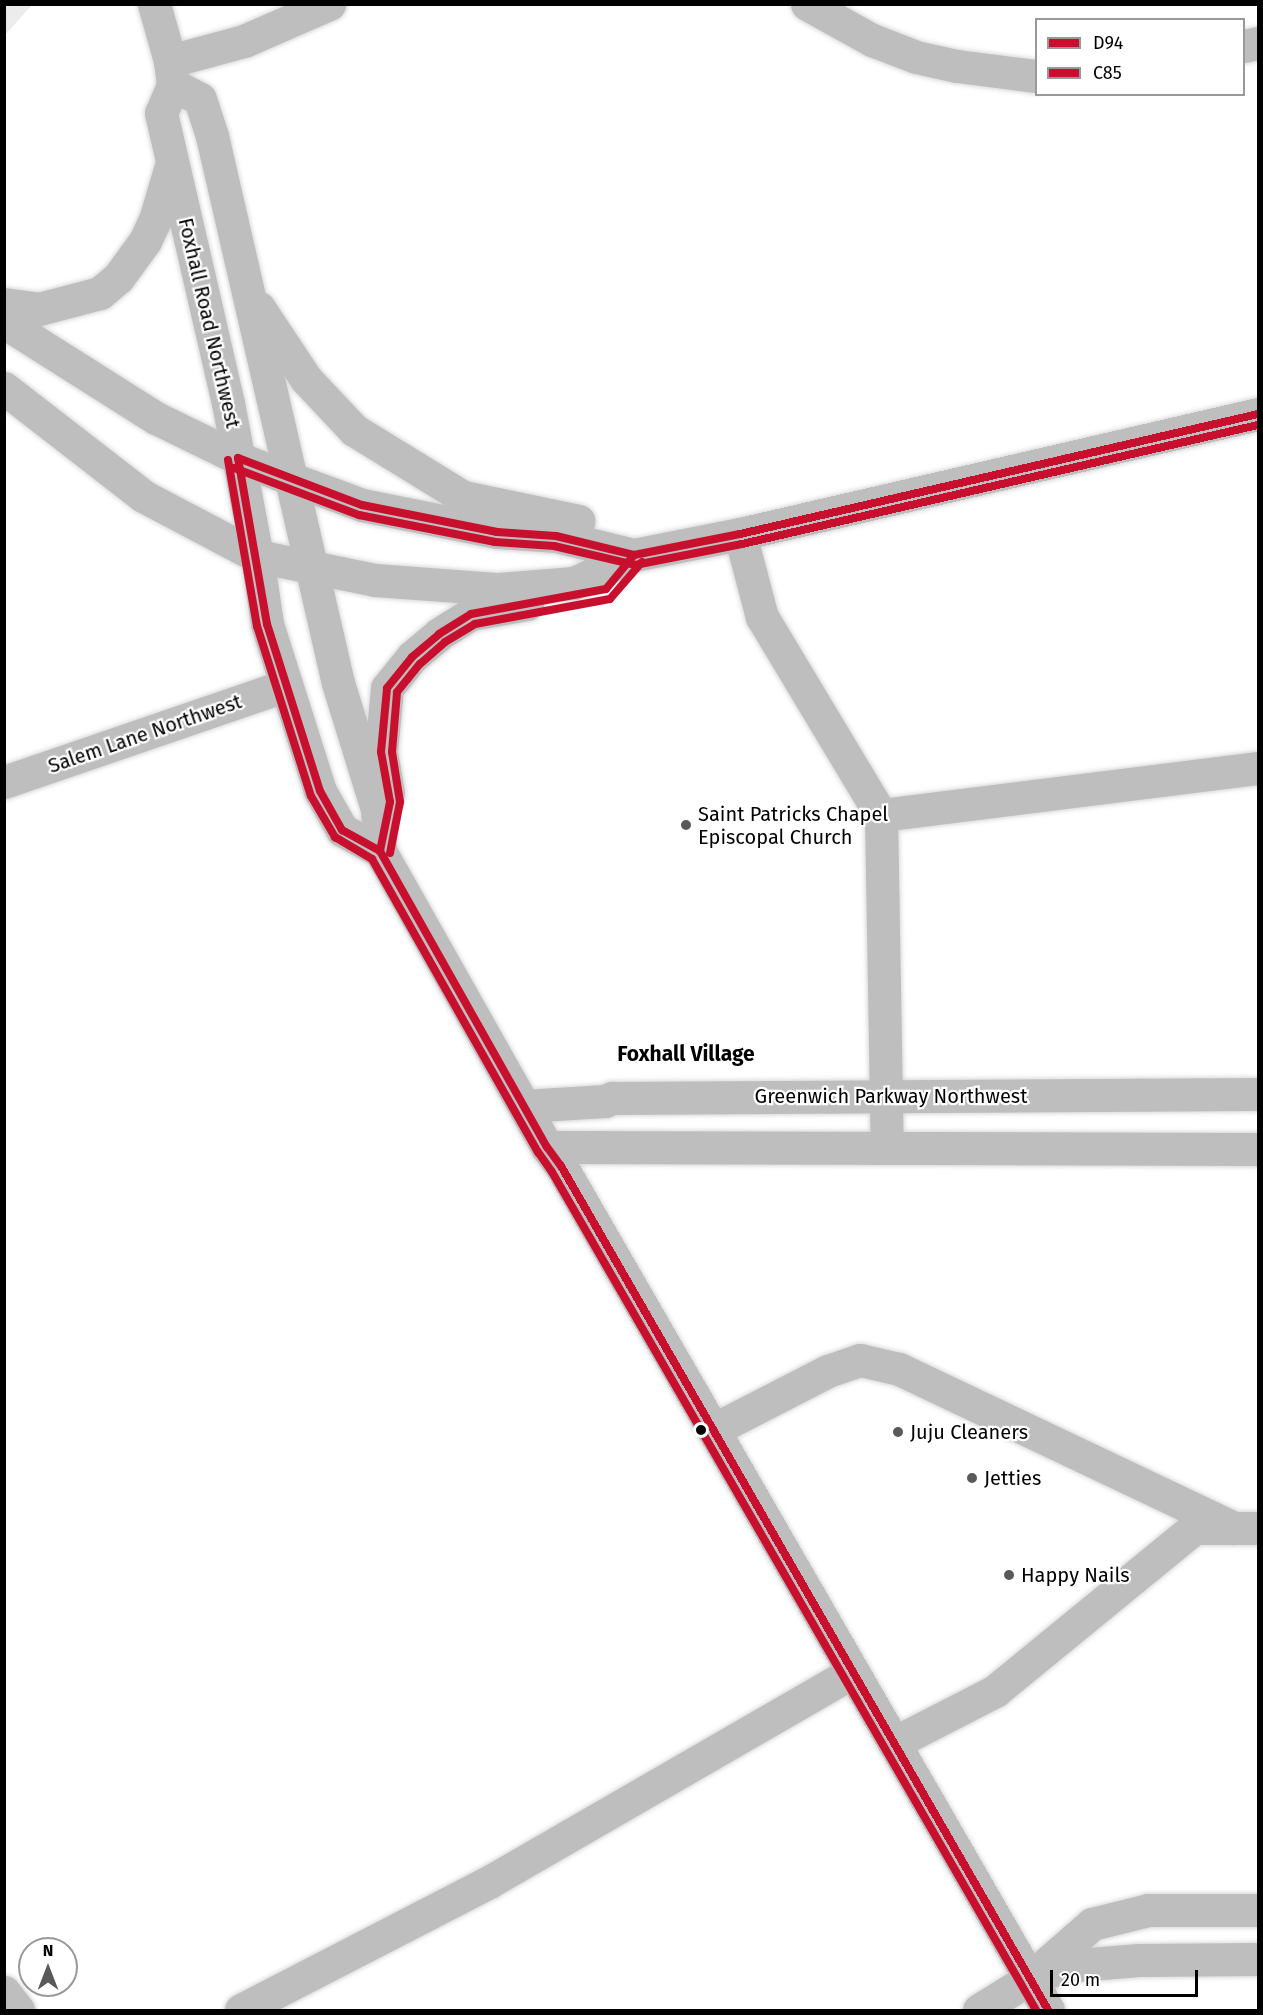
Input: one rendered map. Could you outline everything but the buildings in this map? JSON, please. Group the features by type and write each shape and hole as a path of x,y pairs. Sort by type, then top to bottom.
{"main road":[{"path":"154,4 171,73 200,99 212,136 338,683 377,808 380,850 524,1106 561,1166 1048,2010"},
{"path":"171,73 329,4"},
{"path":"807,4 872,40 916,57 957,66 1035,76"},
{"name":"Foxhall Road Northwest","path":"171,73 161,112 228,403 257,556 267,624 320,791 342,830 380,850"},
{"path":"4,304 39,309 100,293 118,278 145,241 155,220 172,161"},
{"path":"248,292 306,379 354,430 463,497 576,519 634,555"},
{"path":"4,322 156,418 238,458 362,505 497,532 556,536 634,555"},
{"path":"4,388 143,496 257,556 375,580 499,589 574,583 634,555 740,534 1258,414"},
{"path":"740,534 762,617 881,815 886,1148"},
{"path":"380,850 390,802 381,752 387,688 412,657 439,634 471,614 606,589 634,555"},
{"name":"Salem Lane Northwest","path":"4,782 285,686"},
{"path":"881,815 1258,768"},
{"name":"Greenwich Parkway Northwest","path":"524,1106 605,1101 612,1098 1258,1094"},
{"path":"548,1147 1258,1149"},
{"path":"713,1430 828,1371 860,1360 899,1369 1246,1528"},
{"path":"894,1743 995,1691 1194,1528 1246,1528"},
{"path":"241,2010 489,1882 853,1672"},
{"path":"979,2010 1029,1979 1092,1924 1148,1911 1258,1910"},
{"path":"1029,1979 1065,1966 1139,1960 1258,1959"},
{"path":"4,1992 18,2010"}],"shaded area":[{"path":"4,5 32,5 5,35"}],"transit line":[{"name":"D94","path":"238,458 362,505 497,532 556,536 634,555 740,534 1258,414"},
{"name":"C85","path":"234,468 359,515 495,542 554,546 635,565 742,544 1258,425"},
{"name":"D94","path":"238,458 267,624 320,791 342,830 380,851 547,1147 561,1166 1048,2010"},
{"name":"C85","path":"228,460 257,626 311,796 335,837 372,859 538,1152 552,1172 1036,2010"},
{"name":"D94","path":"380,851 390,802 381,752 387,688 412,657 439,634 471,614 606,589 634,555"},
{"name":"C85","path":"390,853 400,802 392,752 397,692 420,664 445,642 475,624 610,599 642,562"}],"place":[{"name":"Saint Patricks Chapel Episcopal Church","path":"686,825"},
{"name":"Juju Cleaners","path":"898,1432"},
{"name":"Jetties","path":"972,1478"},
{"name":"Happy Nails","path":"1009,1575"}],"district":[{"name":"Foxhall Village","path":"686,1054"}]}
